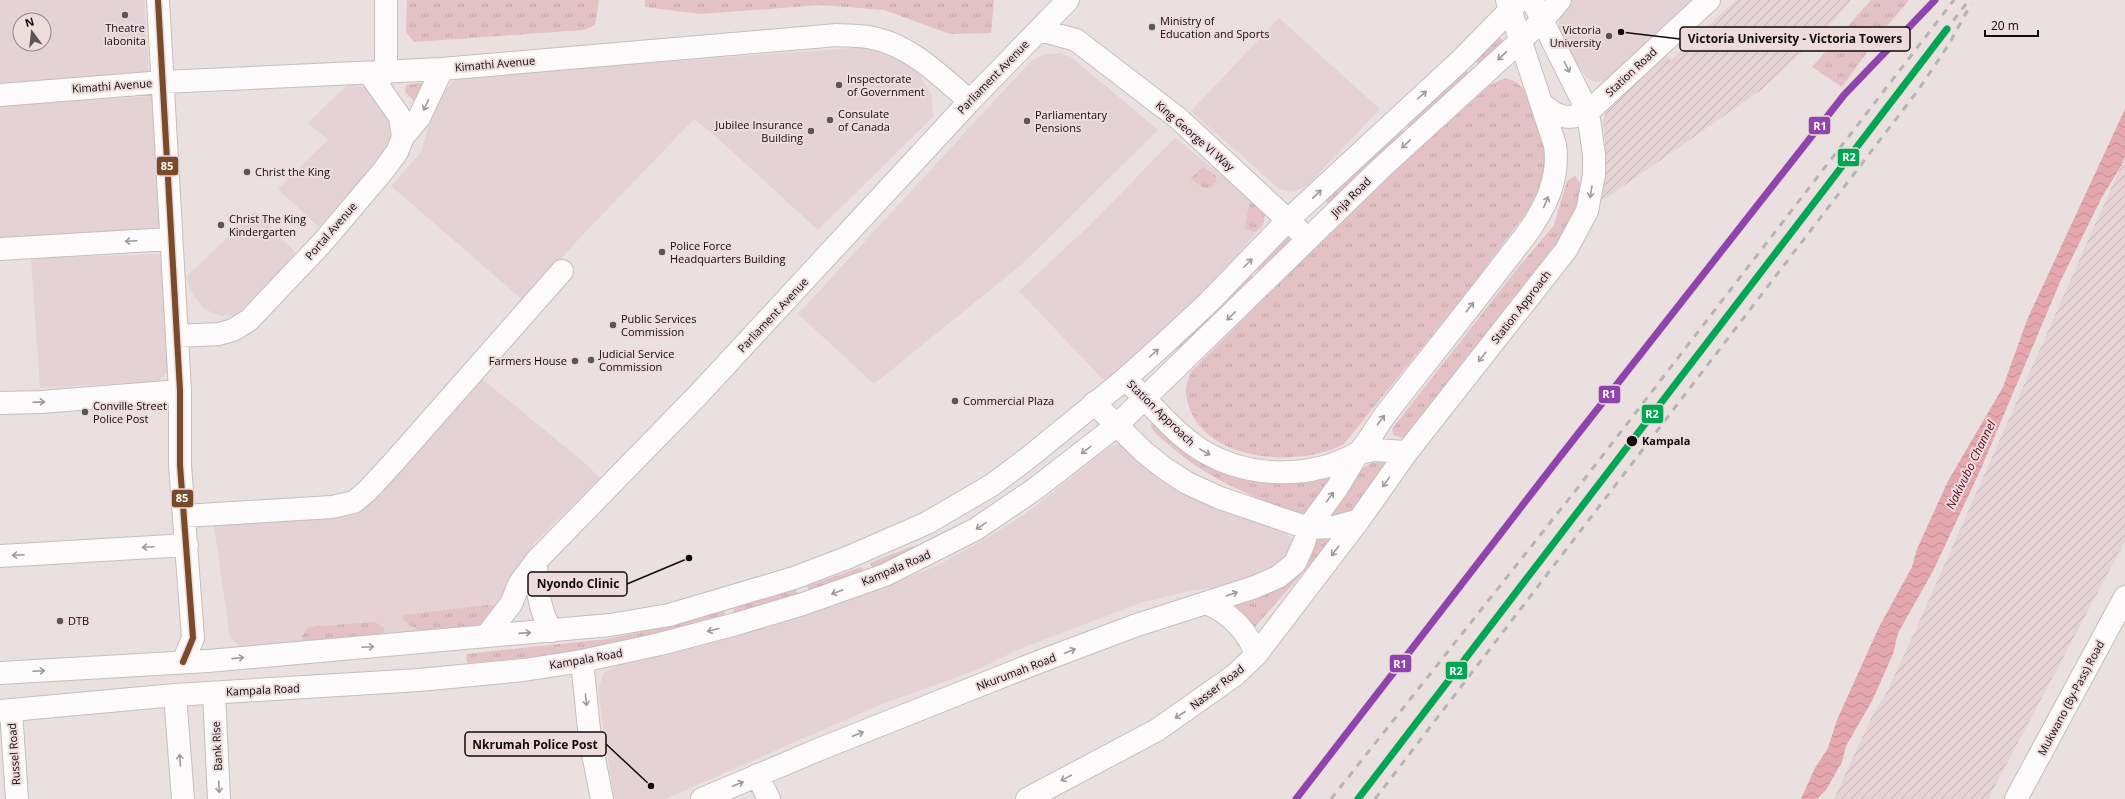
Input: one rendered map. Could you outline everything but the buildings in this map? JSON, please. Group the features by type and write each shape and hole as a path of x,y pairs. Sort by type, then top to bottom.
{"main road":[{"path":"158,0 170,239 180,391 180,466 193,638 184,662"},
{"path":"386,0 377,73 400,117 403,138"},
{"name":"Station Approach","path":"1359,520 1407,452 1554,266 1581,225 1587,211 1594,175 1594,155 1588,112 1532,0"},
{"name":"Jinja Road","path":"1146,399 1412,138 1521,38 1543,20 1560,0"},
{"name":"Station Road","path":"1588,112 1709,0"},
{"path":"1308,528 1337,488 1380,420 1525,236 1541,213 1552,187 1557,159 1552,132 1541,103 1521,38 1513,3"},
{"path":"0,674 208,661 610,625 669,615 794,578 849,557 927,523 974,497 1023,462 1125,379 1209,302 1288,220 1462,59 1513,3"},
{"name":"King George VI Way","path":"1063,6 1076,40"},
{"name":"Parliament Avenue","path":"487,635 512,604 519,584 536,561 708,385 970,101 1063,6"},
{"name":"King George VI Way","path":"1040,30 1076,40 1179,119 1308,239"},
{"name":"Kimathi Avenue","path":"0,95 163,82 442,69 821,36 856,36 876,38 902,48 914,55 970,101"},
{"name":"Portal Avenue","path":"177,336 218,334 233,330 250,320 322,243 384,171 397,152 403,138 419,118 442,69"},
{"path":"1541,103 1553,113 1564,118 1578,116 1588,112"},
{"path":"0,249 170,239"},
{"path":"184,516 332,507 354,502 368,490 393,463 562,271"},
{"name":"Station Approach","path":"1125,379 1184,438 1194,446 1218,460 1236,467 1275,473 1302,471 1331,463 1358,453 1375,450 1407,452"},
{"path":"0,403 41,402 180,391"},
{"name":"Kampala Road","path":"6,710 175,695 419,680 524,670 582,661 652,646 736,624 803,604 885,575 976,529 1036,489 1116,426 1146,399"},
{"path":"1094,403 1144,452 1187,483 1220,498 1308,528 1334,527 1359,520"},
{"name":"Nasser Road","path":"1027,799 1157,730 1235,675 1256,655 1359,520"},
{"name":"Nkurumah Road","path":"702,799 820,749 1036,663 1134,626 1267,583 1288,570 1300,554 1308,528"},
{"path":"0,556 187,545"},
{"path":"536,561 538,598 543,616 551,631"},
{"name":"Mukwano (By-Pass) Road","path":"2016,799 2125,596"},
{"path":"1206,603 1225,612 1251,641 1256,655"},
{"path":"193,638 208,661"},
{"path":"582,661 590,739 602,799"},
{"name":"Bank Rise","path":"214,692 219,799"},
{"path":"175,695 183,799"},
{"name":"Russel Road","path":"6,710 17,799"},
{"path":"757,775 768,799"}],"shaded area":[{"path":"0,0 144,0 149,71 140,77 0,84"},
{"name":"Victoria University","path":"1570,0 1699,0 1608,81 1595,82 1586,77 1561,41 1558,30 1560,15"},
{"path":"1736,0 1851,0 1826,30 1761,90 1599,203 1606,157 1603,122 1608,101 1663,52 1671,60"},
{"path":"1279,18 1380,109 1307,186 1294,192 1279,189 1191,111"},
{"path":"865,47 900,55 920,76 932,95 933,117 818,230 714,135 694,119 577,241 524,301 391,186 421,152 430,121 441,95 453,81 466,77"},
{"path":"1059,53 1071,57 1158,130 1020,266 874,384 798,314 1031,61 1043,55"},
{"path":"348,84 366,87 402,121 400,144 342,200 319,227 278,189 328,140 308,123"},
{"path":"154,96 162,231 0,240 0,106"},
{"path":"1175,138 1259,205 1265,214 1263,225 1183,317 1111,388 1019,291 1091,224"},
{"path":"2125,157 2125,541 1988,799 1834,799 1873,714 1887,692 1915,631"},
{"path":"255,211 297,254 236,315 221,316 204,309 191,292 186,277"},
{"path":"163,254 171,364 165,375 158,381 40,388 31,258"},
{"path":"481,378 586,464 600,478 534,543 520,569 495,629 250,648 239,646 230,637 213,519 348,513"},
{"path":"1130,444 1284,531 1293,541 1287,558 1263,580 1185,592 1140,603 1017,650 977,670 882,704 665,799 616,799 613,796 598,690 604,672 625,662 891,584 934,567 980,542 1024,515 1112,445"}],"green space":[{"path":"407,0 599,0 595,25 584,30 414,42 406,32"},
{"path":"645,0 994,0 991,33 950,34 884,10 821,5 701,14 645,7"},
{"path":"1871,0 1909,0 1878,37 1842,87 1812,67"},
{"path":"1496,33 1504,42 1479,64 1471,56"},
{"path":"1462,67 1469,74 1411,129 1404,122"},
{"path":"1505,78 1516,82 1524,89 1548,138 1546,182 1529,209 1470,288 1344,444 1324,452 1300,457 1275,457 1250,454 1226,446 1207,433 1193,416 1186,393 1191,372 1356,206 1490,85"},
{"path":"426,82 415,102 405,92 406,85"},
{"path":"1399,127 1405,134 1330,206 1324,199"},
{"path":"1203,167 1216,176 1216,182 1211,188 1204,188 1190,179"},
{"path":"1575,176 1581,185 1574,221 1559,245 1411,437 1403,438 1393,435 1392,429 1517,269 1554,225 1567,181"},
{"path":"1250,203 1259,205 1265,214 1263,225 1255,232 1244,228"},
{"path":"1290,233 1297,238 1262,274 1255,268"},
{"path":"1251,275 1257,280 1182,355 1176,349"},
{"path":"1152,422 1157,423 1259,479 1307,481 1343,469 1308,516 1255,497 1204,471 1185,458 1156,434 1151,427"},
{"path":"1381,458 1389,464 1353,513 1325,522 1361,469"},
{"path":"1337,534 1237,647 1238,637 1224,604 1286,585 1302,565 1318,539"},
{"path":"913,546 917,553 875,572 870,563"},
{"path":"861,567 865,574 810,594 807,586"},
{"path":"795,588 799,598 735,616 733,607"},
{"path":"488,605 498,607 495,629 447,634 435,633 412,627 403,620 404,615"},
{"path":"723,609 726,617 631,643 548,656 467,663 466,654 607,639 641,632"},
{"path":"375,622 384,628 384,633 379,636 302,641 302,636 309,627"}],"water":[{"name":"Nakivubo Channel","path":"2125,109 2125,156 2121,166 2102,197 2060,282 1980,471 1933,571 1898,633 1893,654 1872,701 1846,746 1842,762 1826,790 1817,799 1801,799 1815,768 1828,748 1837,720 1879,627 1912,567 1917,549 1948,481 2003,387 2027,320"}],"railway":[{"path":"1331,799 1576,490 1954,0"},
{"path":"1358,799 1969,0"},
{"path":"1375,799 1919,89 1949,44 1971,4"},
{"path":"1296,799 1552,467"}],"transit line":[{"name":"85","path":"158,0 180,391 180,465 193,638 183,662"},
{"name":"R1","path":"1296,799 1552,467 1844,95 1935,0"},
{"name":"R2","path":"1358,799 1947,29"}],"place":[{"name":"Theatre labonita","path":"125,15"},
{"name":"Ministry of Education and Sports","path":"1152,27"},
{"name":"Victoria University - Victoria Towers","path":"1621,32"},
{"name":"Victoria University","path":"1609,36"},
{"name":"Inspectorate of Government","path":"839,85"},
{"name":"Consulate of Canada","path":"830,120"},
{"name":"Parliamentary Pensions","path":"1027,121"},
{"name":"Jubilee Insurance Building","path":"811,131"},
{"name":"Christ the King","path":"247,172"},
{"name":"Christ The King Kindergarten","path":"221,225"},
{"name":"Police Force Headquarters Building","path":"662,252"},
{"name":"Public Services Commission","path":"613,325"},
{"name":"Judicial Service Commission","path":"591,360"},
{"name":"Farmers House","path":"575,361"},
{"name":"Commercial Plaza","path":"955,401"},
{"name":"Conville Street Police Post","path":"85,412"},
{"name":"Kampala","path":"1632,441"},
{"name":"Nyondo Clinic","path":"689,558"},
{"name":"DTB","path":"60,621"},
{"name":"Nkrumah Police Post","path":"651,786"}]}
